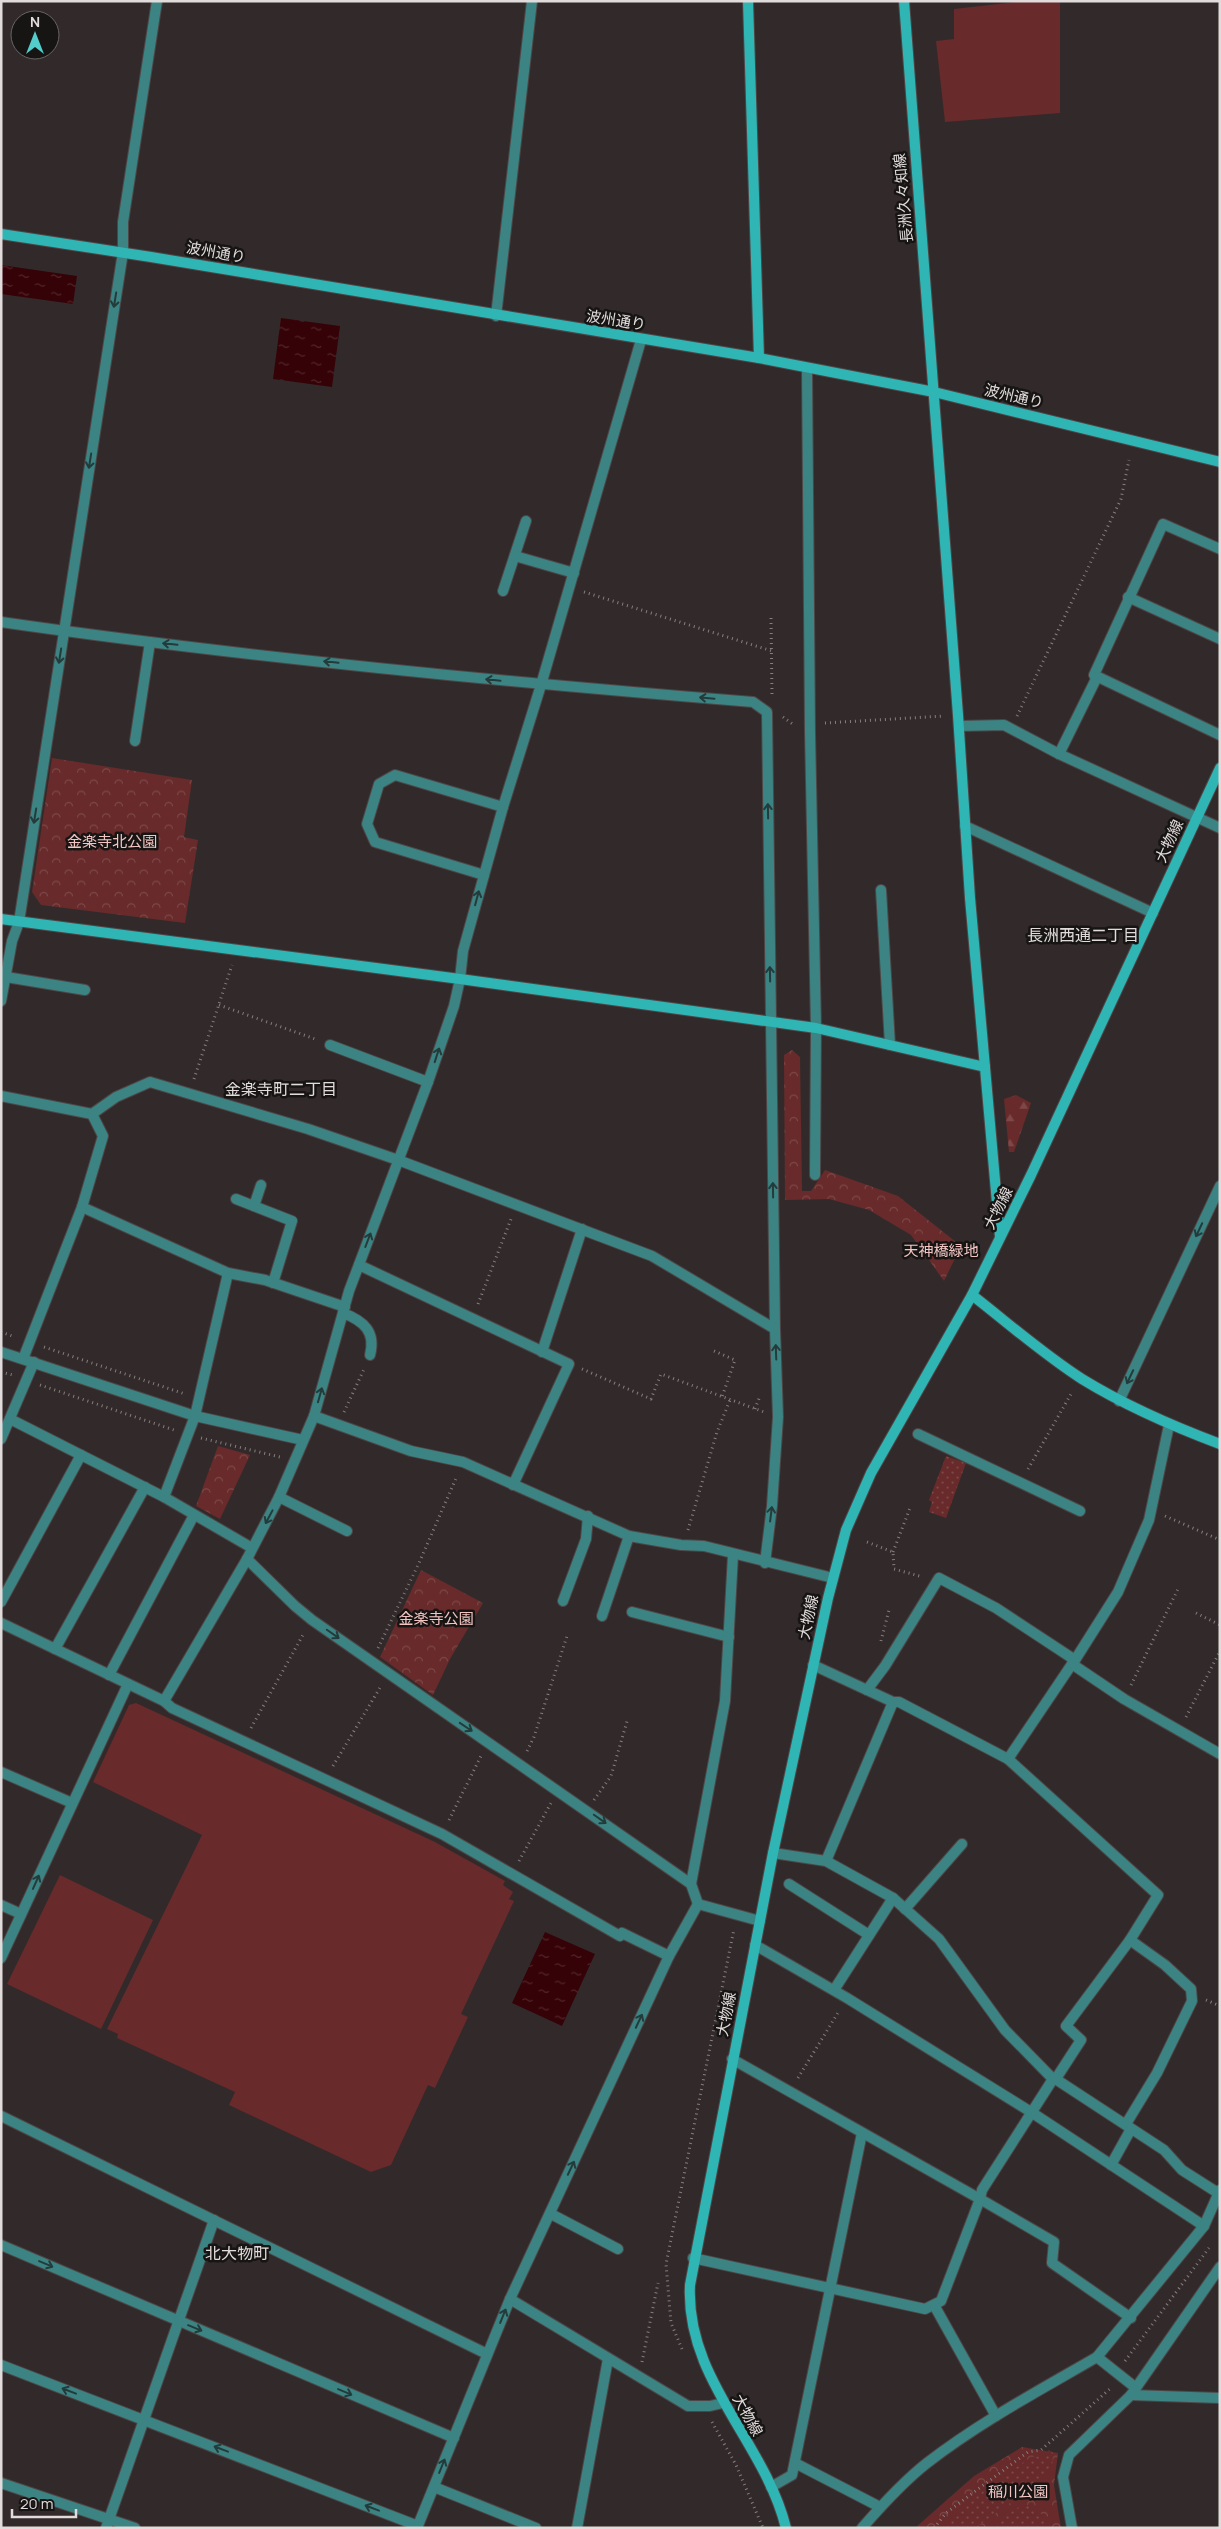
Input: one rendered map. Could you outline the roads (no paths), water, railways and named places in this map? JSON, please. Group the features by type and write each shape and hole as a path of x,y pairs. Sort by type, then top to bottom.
{"street":[{"path":"1,1001 12,941 19,922 123,252 123,222 157,1"},
{"path":"496,316 532,1"},
{"path":"748,1 759,358"},
{"name":"長洲久々知線","path":"904,1 966,826 1000,1238"},
{"name":"波州通り","path":"1,234 123,252 496,316 759,358 807,369 934,392 1220,462"},
{"path":"164,1701 247,1559 279,1497 314,1416 344,1310 359,1265 428,1082 454,1006 460,979 463,951 503,807 570,588 641,340"},
{"path":"807,369 810,728 816,1028 815,1175"},
{"path":"503,591 526,521"},
{"path":"1220,549 1162,524 1094,675 1220,735"},
{"path":"514,556 574,573"},
{"path":"1128,597 1220,639"},
{"path":"1,622 150,642 541,685 753,702 769,712 770,1022 778,1417 766,1563"},
{"path":"135,741 150,642"},
{"path":"1059,754 1097,677"},
{"path":"959,726 1004,725 1010,730 1059,754 1220,828"},
{"name":"大物線","path":"786,2528 771,2487 723,2403 698,2347 690,2317 690,2285 693,2258 773,1853 833,1578 849,1523 871,1473 972,1295 1031,1175 1220,768"},
{"path":"484,875 374,842 367,824 379,784 395,775 503,807"},
{"path":"966,826 1153,913"},
{"path":"881,890 890,1045"},
{"path":"1,919 816,1028 985,1067"},
{"path":"6,976 85,990"},
{"path":"330,1045 428,1082"},
{"path":"1,1096 92,1114 116,1097 150,1082 308,1129 398,1160 652,1256 775,1329"},
{"path":"24,1359 82,1207 103,1136 92,1114"},
{"path":"254,1206 261,1185"},
{"path":"1119,1401 1220,1186"},
{"path":"236,1199 292,1221 273,1283"},
{"path":"82,1207 228,1273 273,1283 344,1310 367,1326 372,1336 370,1355"},
{"path":"542,1352 582,1229"},
{"path":"359,1265 569,1364 513,1485"},
{"path":"164,1497 195,1416 228,1273"},
{"path":"972,1295 1047,1355 1119,1401 1169,1425 1220,1444"},
{"path":"1,1352 195,1416 302,1440"},
{"path":"1,1439 34,1362"},
{"path":"314,1416 411,1451 463,1462 588,1516 629,1536 685,1545 704,1546 733,1555 833,1578"},
{"path":"10,1420 164,1497 252,1548"},
{"path":"1008,1759 1074,1662 1118,1592 1151,1510 1169,1425"},
{"path":"918,1434 1080,1511"},
{"path":"1,1602 80,1455"},
{"path":"55,1649 145,1487"},
{"path":"279,1497 347,1531"},
{"path":"109,1675 194,1515"},
{"path":"563,1601 586,1539 588,1516"},
{"path":"602,1616 629,1536"},
{"path":"1,2365 144,2419 417,2527 510,2299 669,1956 698,1904 691,1884 725,1701 733,1555"},
{"path":"247,1559 312,1620 488,1743 588,1810 691,1884"},
{"path":"867,1690 885,1666 939,1578 996,1608 1124,1699 1180,1729 1220,1754"},
{"path":"632,1612 728,1637"},
{"path":"1,1623 164,1701 172,1708 242,1742 442,1834 620,1936 622,1933 669,1956"},
{"path":"693,2258 832,2287 925,2309 941,2301 982,2190 1031,2112 1081,2040 1066,2026 1130,1940 1158,1895 1008,1759 899,1702 893,1702 813,1665"},
{"path":"1,1958 128,1684"},
{"path":"826,1861 893,1702"},
{"path":"1,1772 72,1803"},
{"path":"905,1909 962,1844"},
{"path":"773,1853 826,1861 893,1898 939,1939 1005,2030 1054,2079 1164,2150 1182,2170 1219,2192 1204,2226 1131,2318 1097,2357 996,2416 927,2463 880,2507 862,2528"},
{"path":"789,1884 869,1935"},
{"path":"834,1990 893,1898"},
{"path":"698,1904 760,1921"},
{"path":"1,1905 21,1914"},
{"path":"1111,2165 1128,2126 1157,2074 1192,2001 1191,1989 1165,1965 1130,1940"},
{"path":"755,1945 834,1990 1031,2112 1204,2226"},
{"path":"732,2059 1054,2242 1052,2263 1131,2318"},
{"path":"1,2116 487,2354"},
{"path":"771,2487 792,2475 862,2133"},
{"path":"550,2214 618,2249"},
{"path":"107,2523 214,2220"},
{"path":"1,2245 454,2438"},
{"path":"1072,2528 1063,2477 1068,2455 1133,2391 1218,2275"},
{"path":"510,2299 688,2406 710,2406 723,2403"},
{"path":"934,2305 996,2416"},
{"path":"1097,2357 1118,2372 1133,2391 1220,2398"},
{"path":"577,2528 608,2359"},
{"path":"795,2463 880,2507"},
{"path":"1,2483 107,2523 135,2528"},
{"path":"434,2487 530,2527"}],"water":[{"path":"1,265 77,276 73,304 1,294"},
{"path":"281,318 340,326 332,387 273,379"},
{"path":"545,1932 595,1954 562,2026 512,2003"}],"district":[{"name":"長洲西通二丁目","path":"1083,935"},
{"name":"金楽寺町二丁目","path":"281,1089"},
{"name":"北大物町","path":"237,2253"}],"park label":[{"name":"金楽寺北公園","path":"112,841"},
{"name":"天神橋緑地","path":"941,1250"},
{"name":"金楽寺公園","path":"436,1618"},
{"name":"稲川公園","path":"1018,2491"}]}
